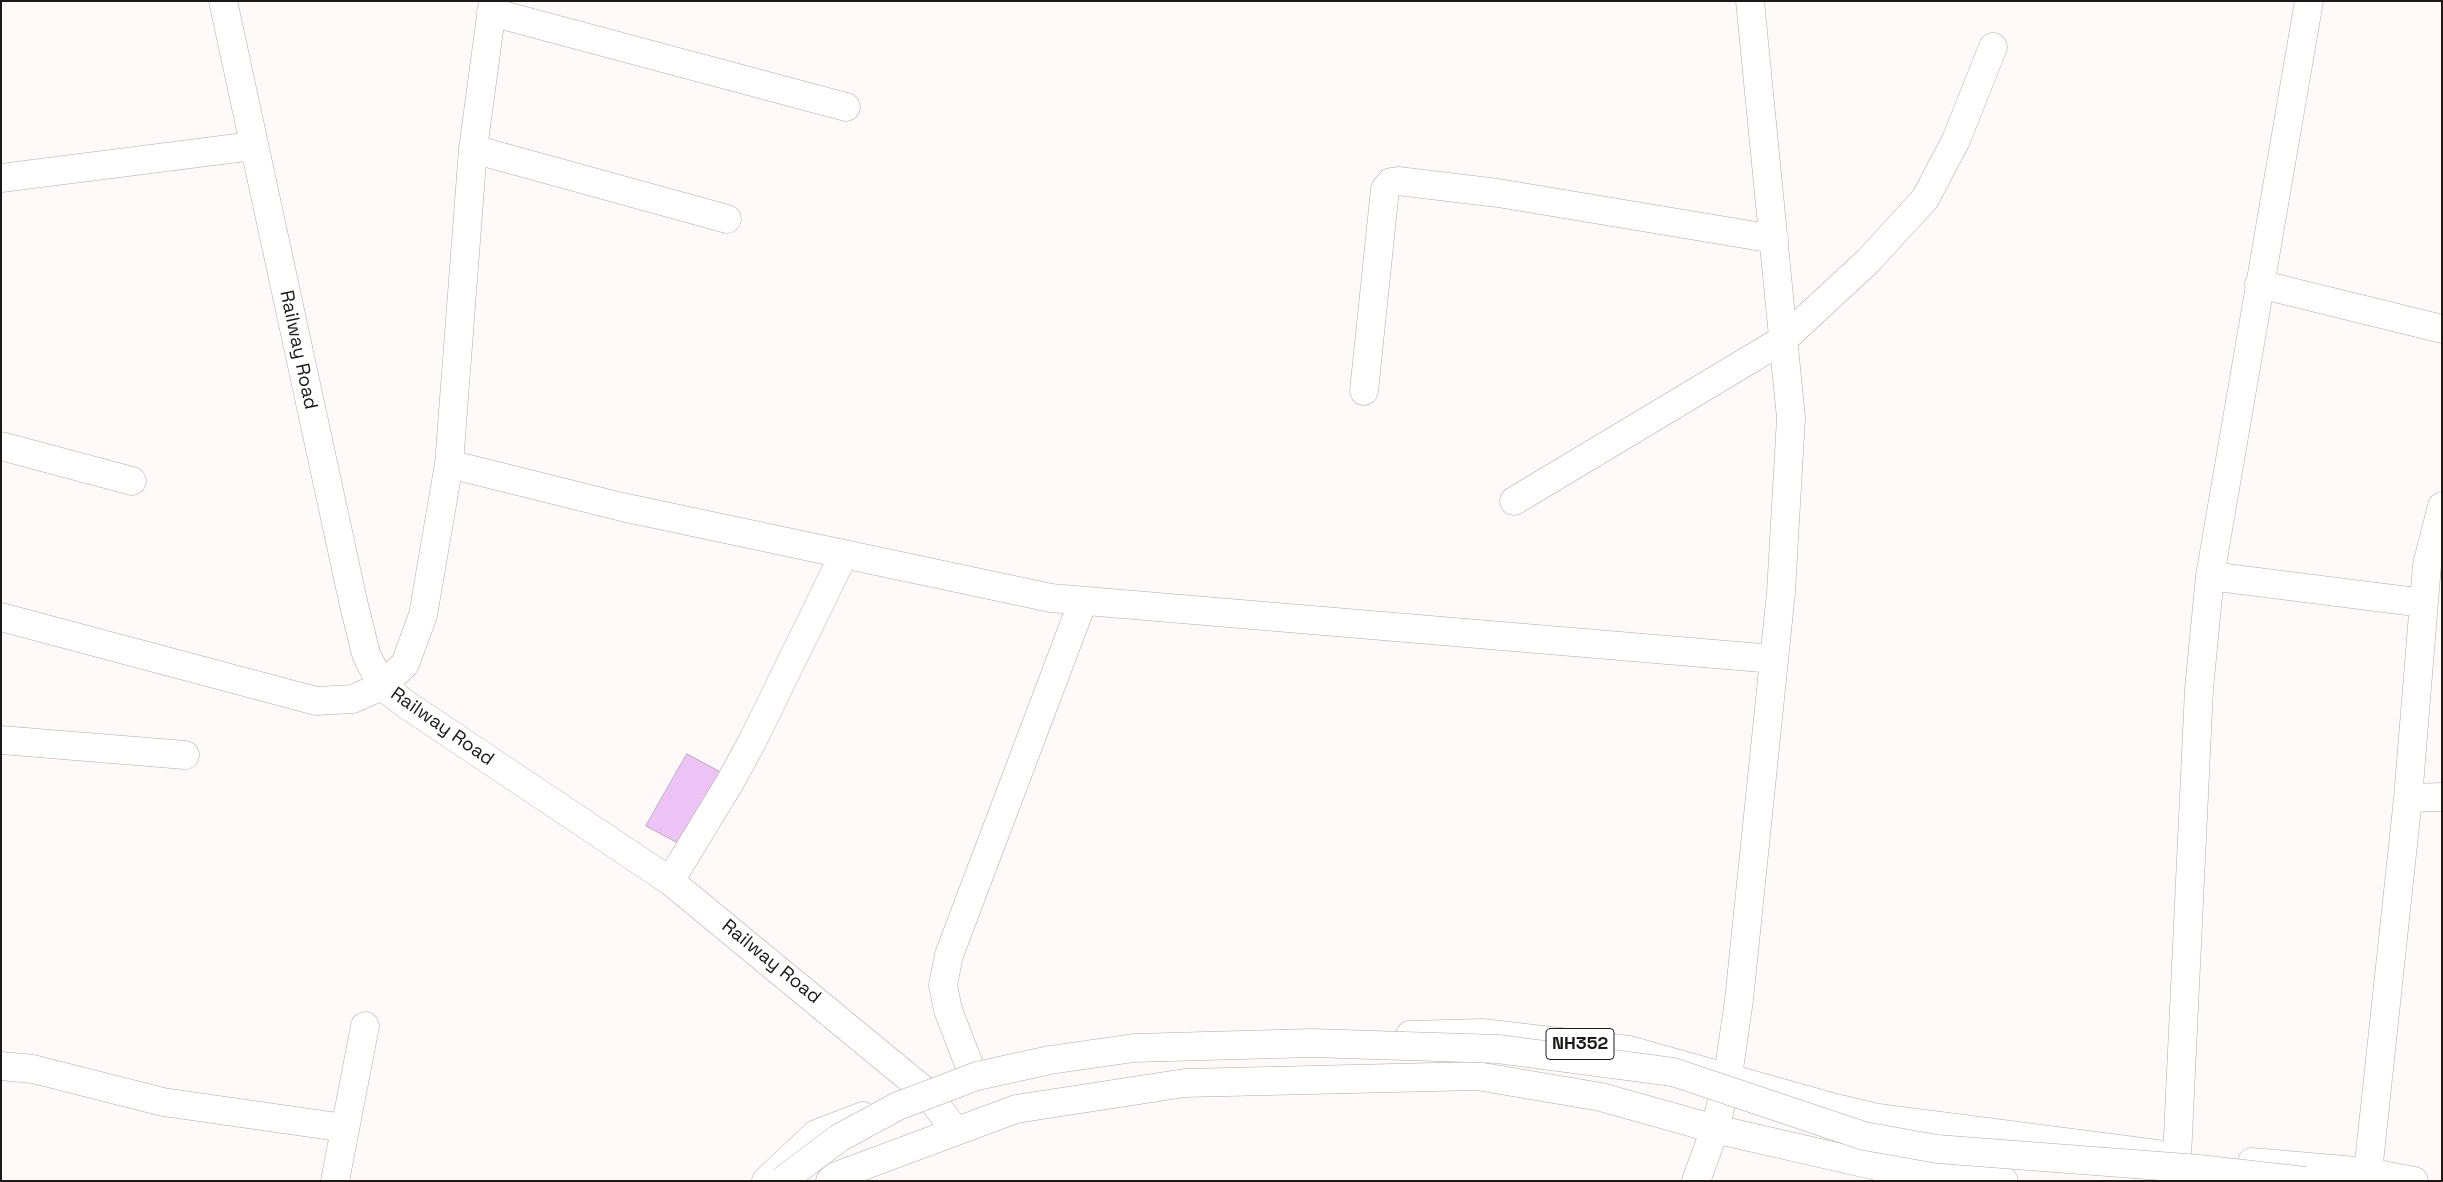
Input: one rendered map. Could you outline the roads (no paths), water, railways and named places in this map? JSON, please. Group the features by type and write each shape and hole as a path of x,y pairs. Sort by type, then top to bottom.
{"main road":[{"name":"Railway Road","path":"223,1 357,619 366,654 382,686 407,706 670,880 926,1092 956,1131"},
{"path":"1696,1181 1715,1129 1728,1076 1739,1000 1781,592 1792,418 1750,1"},
{"path":"2177,1157 2199,689 2210,576 2309,1"},
{"path":"1,617 316,701 353,700 382,686 405,664 423,615 449,464 472,149 492,7 846,107"},
{"path":"1514,501 1784,339 1868,261 1925,199 1956,140 1993,46"},
{"path":"1,178 253,146"},
{"path":"472,149 727,219"},
{"path":"1364,391 1385,189 1391,182 1398,181 1498,193 1774,239"},
{"path":"2259,284 2442,329"},
{"path":"1,446 132,481"},
{"path":"449,464 622,507 1051,598 1774,659"},
{"path":"2368,1172 2408,798 2428,565 2442,508"},
{"path":"670,880 729,784 753,740 844,554"},
{"path":"2210,576 2424,603"},
{"path":"973,1075 948,1010 943,984 949,955 1083,601"},
{"path":"1,740 185,755"},
{"path":"2408,798 2442,797"},
{"path":"335,1181 365,1026"},
{"name":"NH352","path":"766,1181 816,1134 1011,1062 1193,1040 1482,1033 1629,1050 1728,1076 1828,1106 1878,1118 2177,1157 2368,1172 2414,1181"},
{"path":"782,1181 839,1138 898,1106 978,1076 1050,1060 1134,1048 1312,1043 1498,1049 1673,1072 1864,1136 1937,1149 2199,1169 2305,1181"},
{"path":"1,1066 33,1069 163,1102 345,1128"},
{"name":"NH352","path":"830,1181 836,1176 1016,1108 1185,1084 1477,1076 1601,1097 1715,1129 1885,1168 2004,1181"}]}
